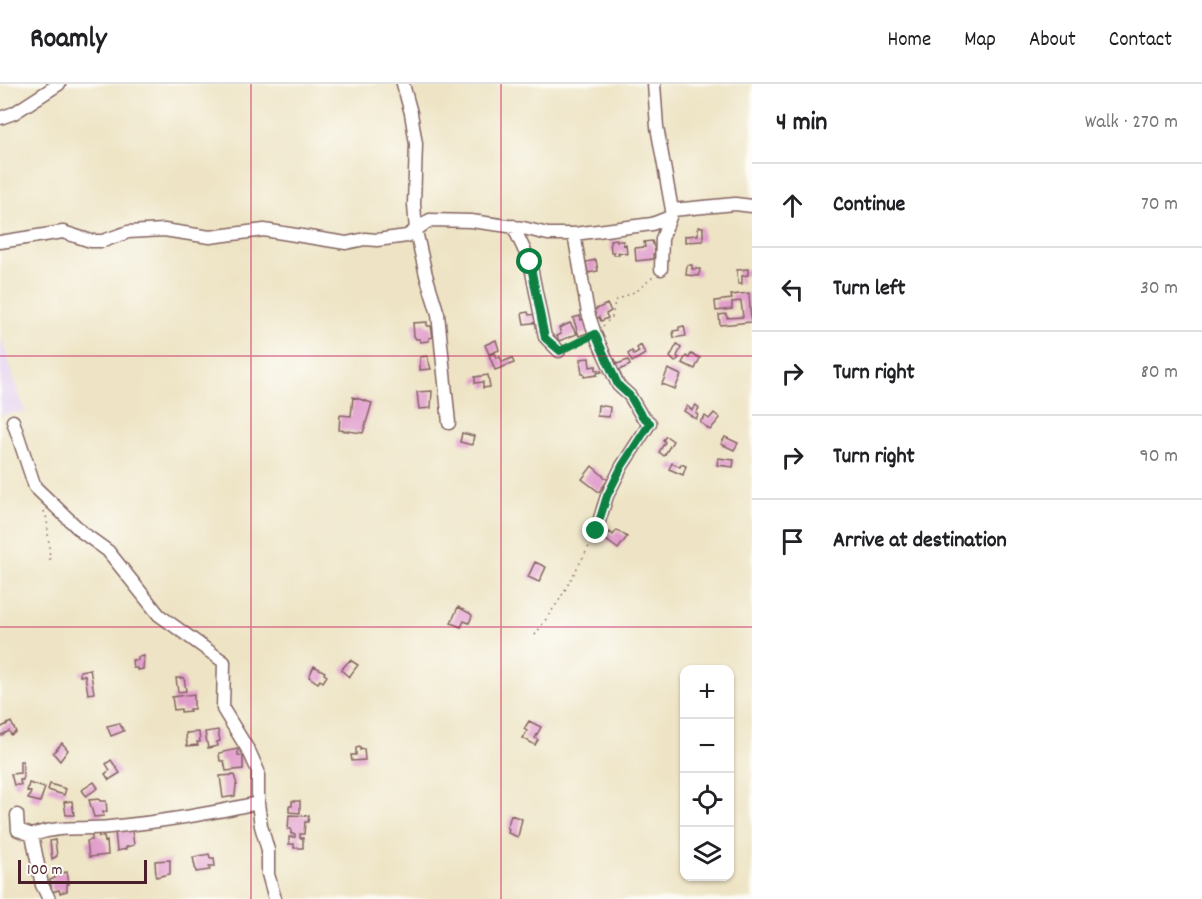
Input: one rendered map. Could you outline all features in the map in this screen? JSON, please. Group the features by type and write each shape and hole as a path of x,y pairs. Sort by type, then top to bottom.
{"street":[{"path":"0,118 14,113 59,84"},
{"path":"403,84 416,144 414,204 416,231 438,314 449,423"},
{"path":"654,84 657,127 671,213 662,239 661,269"},
{"path":"0,242 63,232 103,242 128,232 164,230 210,237 264,230 346,243 365,239 400,237 416,231 430,220 471,221 513,226 548,234 574,234 652,224 671,213 735,204 752,206"},
{"path":"513,226 530,262 545,338 560,351"},
{"path":"574,234 588,313 595,334 618,385 630,396 641,415 650,423 622,466 607,496 596,531"},
{"path":"13,421 35,487 82,534 108,551 159,615 224,662 223,709 250,753 258,771 261,826 268,850 268,873 275,899"},
{"path":"17,815 18,830 32,836 49,829 101,828 154,822 258,803"},
{"path":"32,836 42,885 49,899"}],"path":[{"path":"560,351 595,334 612,317 615,301 638,290 661,269"},
{"path":"43,508 47,519 50,560"},
{"path":"535,635 560,599 596,531"}],"shaded area":[{"path":"0,335 25,412 0,415"}],"building":[{"path":"698,227 703,227 703,241 685,242 685,236 698,235"},
{"path":"617,239 617,241 623,241 623,245 626,244 627,254 618,252 619,255 614,255 614,252 611,252 610,240"},
{"path":"652,241 656,253 653,254 653,259 636,261 635,248 645,247 644,242"},
{"path":"596,260 598,271 588,273 586,262"},
{"path":"687,265 692,265 692,269 700,269 699,276 686,275"},
{"path":"748,269 748,275 742,276 742,284 738,284 737,270"},
{"path":"749,293 751,322 720,325 719,315 726,314 727,318 743,317 741,301 732,302 732,309 716,311 715,301 732,299 731,295"},
{"path":"607,304 611,311 606,314 608,318 601,321 599,317 594,320 590,312"},
{"path":"528,312 529,315 538,314 540,322 524,324 522,313"},
{"path":"580,316 581,320 585,319 593,331 579,336 573,318"},
{"path":"427,322 427,326 431,326 433,337 429,338 429,341 420,342 420,339 414,336 413,323"},
{"path":"570,323 577,334 559,341 557,336 561,334 559,328"},
{"path":"684,326 686,336 674,338 673,331"},
{"path":"496,340 499,350 489,354 485,345"},
{"path":"677,344 681,348 677,356 679,358 675,362 670,357"},
{"path":"641,345 645,354 632,362 628,354 632,351 634,355 639,352 637,348"},
{"path":"495,353 502,362 512,358 514,363 495,370 489,355"},
{"path":"691,354 700,358 695,369 682,363 686,356 689,358"},
{"path":"427,356 431,369 420,370 420,357"},
{"path":"589,358 590,367 596,366 596,370 602,372 584,377 580,359"},
{"path":"615,359 617,364 628,360 630,365 615,372 610,362"},
{"path":"668,369 681,375 675,389 662,384"},
{"path":"488,375 490,387 483,388 483,382 475,383 475,377"},
{"path":"432,391 431,408 419,409 417,392"},
{"path":"353,397 372,403 363,433 339,430 340,415 351,416"},
{"path":"598,405 610,407 609,417 597,416"},
{"path":"696,405 699,408 696,419 684,411 687,406 692,410"},
{"path":"714,413 720,418 710,430 700,422 705,416 709,419"},
{"path":"462,433 474,436 472,445 460,442"},
{"path":"666,436 673,441 664,456 659,452"},
{"path":"725,437 738,443 734,450 721,444"},
{"path":"718,458 734,460 733,467 717,465"},
{"path":"672,463 680,467 681,464 686,466 683,475 669,469"},
{"path":"592,466 608,480 599,492 582,479"},
{"path":"617,530 627,537 618,549 605,539 610,532 613,535"},
{"path":"535,562 546,567 539,582 528,577"},
{"path":"458,607 472,616 469,623 464,621 461,627 451,623"},
{"path":"144,656 143,669 133,668 132,660 138,660 138,657"},
{"path":"350,660 358,665 349,677 341,670"},
{"path":"314,666 325,672 327,676 323,682 320,680 318,683 309,677"},
{"path":"90,669 94,693 88,694 85,675 80,676 80,671"},
{"path":"176,678 184,678 186,691 178,692"},
{"path":"194,694 194,709 181,712 181,709 174,710 172,697"},
{"path":"529,721 541,727 535,738 538,740 535,745 523,738 527,731 524,729"},
{"path":"11,722 16,732 11,735 9,731 0,736 0,728"},
{"path":"119,723 124,731 111,736 107,726"},
{"path":"218,730 220,741 217,742 218,746 208,748 205,732"},
{"path":"199,732 198,745 187,746 186,733"},
{"path":"62,743 68,750 60,761 53,753"},
{"path":"360,747 360,750 364,749 365,760 352,761 351,755 356,755 356,748"},
{"path":"238,749 238,755 243,756 243,769 226,771 224,761 220,761 219,753"},
{"path":"111,760 120,773 109,780 105,774 110,770 106,764"},
{"path":"20,761 23,761 23,780 20,780 21,785 14,785 11,774 20,773"},
{"path":"234,775 237,785 235,796 223,798 220,776"},
{"path":"94,782 98,788 86,796 82,790"},
{"path":"29,783 45,788 40,802 28,799 31,792 27,791"},
{"path":"50,784 66,789 64,795 48,790"},
{"path":"89,800 106,801 107,812 103,812 104,816 94,817"},
{"path":"72,801 74,815 66,815 64,802"},
{"path":"292,801 300,801 300,813 289,812"},
{"path":"289,815 309,816 308,822 305,822 304,834 300,834 300,838 303,838 303,848 294,848 294,844 289,844 289,837 295,837 295,834 291,834 291,829 288,829"},
{"path":"511,815 522,819 518,837 508,833 507,828"},
{"path":"132,830 134,845 117,851 115,831"},
{"path":"98,833 99,837 104,837 105,842 107,841 108,855 89,857 87,841 92,840 92,834"},
{"path":"55,840 57,856 52,859 50,841"},
{"path":"209,854 210,858 214,858 215,866 209,866 210,870 196,872 193,857"},
{"path":"170,860 170,874 156,877 155,861"},
{"path":"63,871 63,873 67,872 69,884 67,884 67,891 52,892 50,880 55,878 54,873"}],"route":[{"path":"530,262 545,338 560,351 595,334 618,385 630,396 641,415 650,423 622,466 607,496 596,531"}]}
